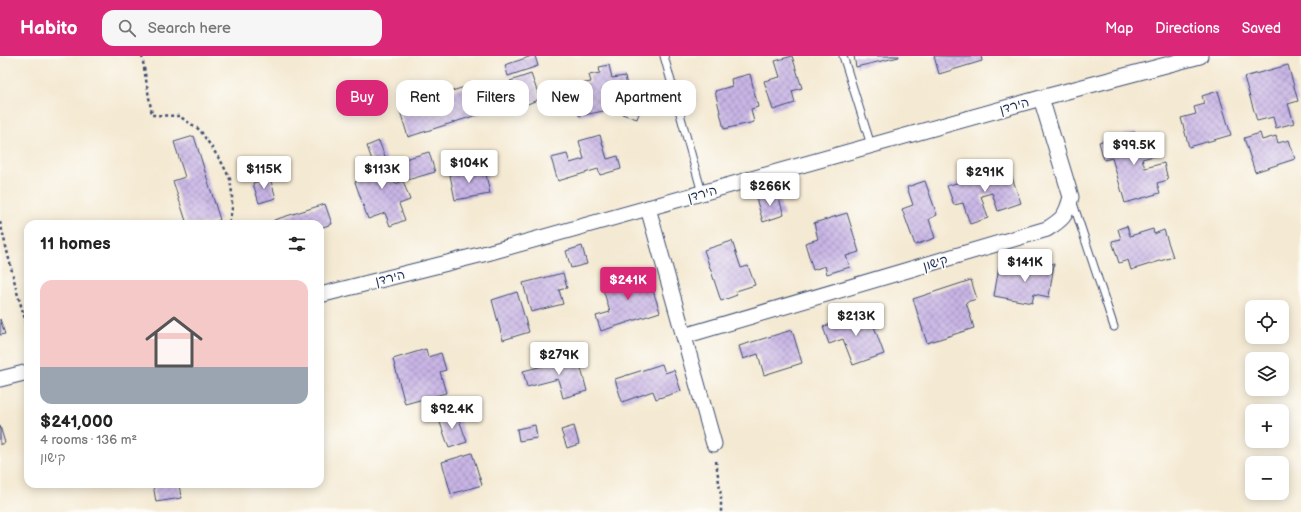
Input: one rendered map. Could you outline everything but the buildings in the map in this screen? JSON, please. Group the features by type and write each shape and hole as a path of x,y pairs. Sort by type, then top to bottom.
{"street":[{"name":"הירדן","path":"324,294 487,253 1041,98 1200,56"},
{"path":"1041,98 1071,197"},
{"name":"קישון","path":"684,336 1047,229 1061,220 1068,209 1071,197"},
{"path":"648,208 714,444"},
{"path":"0,379 24,373"}],"lane":[{"path":"664,56 702,193"},
{"path":"843,56 871,145"},
{"path":"1071,197 1114,327"}],"path":[{"path":"142,56 152,115 179,116 200,130 230,179 232,209 230,220"},
{"path":"0,222 24,315"},
{"path":"714,444 721,497 721,512"}]}
